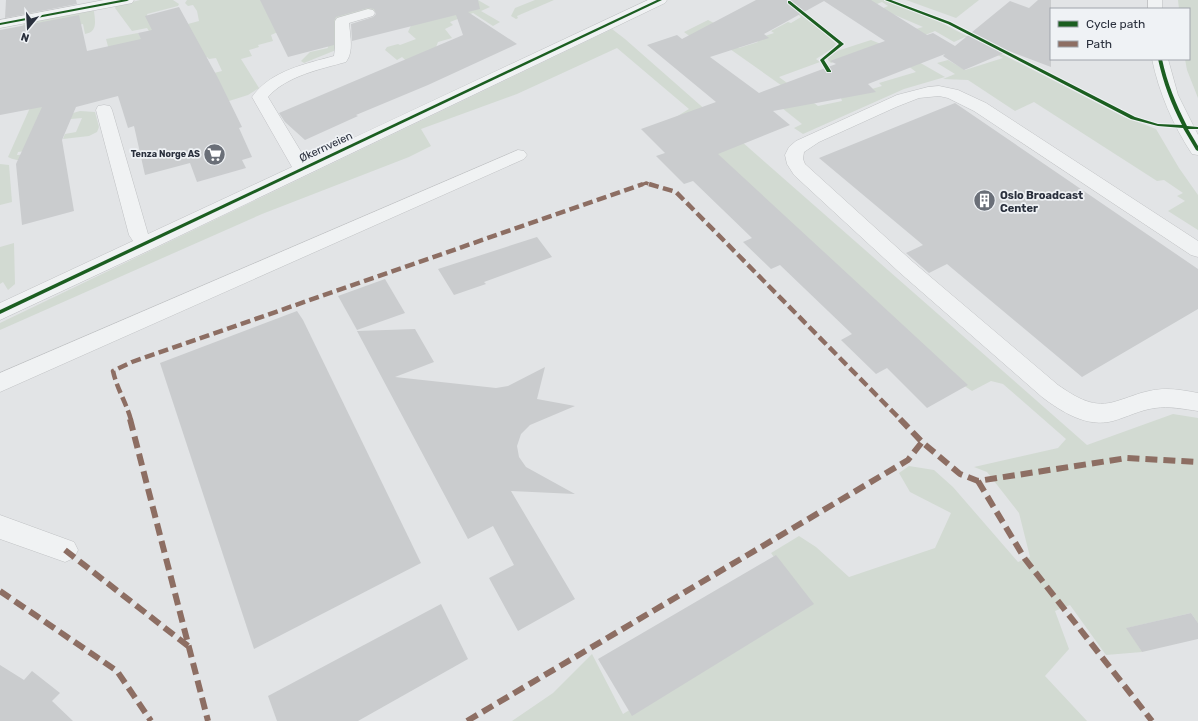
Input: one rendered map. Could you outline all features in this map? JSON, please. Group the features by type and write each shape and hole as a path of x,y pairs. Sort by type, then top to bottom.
{"street":[{"path":"0,24 128,0"},
{"name":"Økernveien","path":"0,312 660,0"},
{"path":"304,169 296,161 260,98 267,89 297,72 341,59 343,48 342,21 368,13"},
{"path":"1160,60 1172,101 1184,127 1198,150"},
{"path":"1198,250 975,104 956,94 935,91 914,93 813,138 798,146 795,151 795,163 806,176 906,267 1050,391 1067,403 1081,410 1094,413 1107,413 1140,402 1156,399 1173,398 1198,402"},
{"path":"104,110 139,235 145,244"},
{"path":"0,383 518,155"},
{"path":"0,527 65,550"}],"shaded area":[{"path":"140,0 173,0 179,4 178,6 147,14 150,25 162,31 199,21 197,11 193,5 188,6 185,3 187,0 478,0 490,7 481,11 500,22 493,26 473,13 450,22 453,25 445,29 452,38 438,42 436,47 412,66 402,57 397,60 385,50 387,47 398,44 400,45 416,39 408,32 413,21 393,15 376,11 368,11 350,15 340,20 336,50 304,63 301,61 310,52 328,48 327,44 334,42 329,32 280,31 271,35 273,41 258,45 259,47 249,50 252,56 241,59 259,88 248,95 229,101 210,74 222,71 216,58 209,59 207,57 104,82 66,115 80,111 95,112 99,127 97,132 89,136 63,139 65,134 76,132 82,118 38,122 26,151 18,152 17,155 55,153 44,158 25,161 8,157 33,101 22,27 24,23 87,10 94,11 95,26 89,33 85,34 83,24 46,32 74,55 109,50 106,39 138,33 141,38 151,34 147,28 132,31 115,8 116,6"},
{"path":"535,0 554,0 517,16 518,18 516,19 511,16 515,8"},
{"path":"865,0 885,0 928,16 1124,117 1156,129 1179,168 1198,195 1198,230 1168,211 1185,201 1177,196 1183,193 1164,180 1157,181 1034,102 1015,111 968,80 943,79 955,74 937,63 948,60 965,70 1003,58 965,37 954,42 935,31 903,44 888,37 923,27 881,9 888,6 882,2 877,4"},
{"path":"906,0 979,0 956,18"},
{"path":"1178,0 1198,0 1198,98 1187,70 1185,60 1190,60 1190,8 1179,8"},
{"path":"788,5 825,33 836,44 833,48 816,59 820,62 779,77 818,106 842,101 841,98 882,86 879,83 916,72 907,65 917,61 945,77 904,89 803,134 794,128 802,124 782,108 795,95 720,42 708,50 684,32 708,20 722,27 709,32 739,48 758,42 756,39 774,33 771,31 788,22 791,23 801,17"},
{"path":"612,29 1087,445 1173,414 1198,418 1198,623 1191,613 1127,628 1142,652 1106,655 1070,605 1055,611 1069,649 1045,676 1087,721 512,721 553,693 592,654 623,714 807,601 771,553 799,536 816,547 849,577 935,548 951,513 910,492 899,473 909,466 934,470 953,487 1018,562 1030,557 1019,513 987,472 974,467 1058,448 1066,439 1003,384 991,381 972,391 966,387 676,117 689,109 617,48 517,94 421,129 431,146 409,157 262,214 0,330 0,323"},
{"path":"871,40 898,51 875,47 831,63 828,60 828,58 837,51"},
{"path":"0,164 9,165 12,202 0,205"},
{"path":"14,243 15,284 8,290 3,282 0,284 0,247"}],"building":[{"path":"6,0 76,0 77,4 5,18"},
{"path":"260,0 478,0 480,9 468,12 517,44 428,85 356,115 358,116 305,140 285,122 279,113 463,35 456,15 352,41 351,24 373,17 376,14 374,9 368,8 336,17 334,21 334,45 288,57"},
{"path":"756,0 871,0 927,35 933,33 955,46 1010,1 1029,8 1038,0 1051,0 1051,67 1009,51 964,70 943,56 945,54 868,84 876,92 773,111 790,125 718,154 968,385 927,408 887,368 876,374 841,340 852,334 780,265 771,269 743,242 752,238 693,181 684,184 656,156 665,153 641,129 716,102 647,45 677,35 682,39","holes":["824,1 885,41 830,61 836,64 759,93 710,57 769,38 764,34"]},
{"path":"179,7 218,78 242,127 239,128 252,157 242,160 246,168 197,182 190,163 145,175 134,126 128,128 118,96 76,107 62,140 74,211 22,225 16,164 42,107 0,115 0,30 79,15 87,51 141,39 138,33 152,30 145,16"},
{"name":"Oslo Broadcast Center","path":"955,103 1198,269 1198,309 1082,377 947,264 929,273 906,253 923,245 819,158"},
{"path":"537,237 552,257 484,282 486,284 454,295 438,269"},
{"path":"385,279 405,313 357,330 338,296"},
{"path":"297,311 303,320 421,563 254,649 160,363"},
{"path":"415,329 434,362 395,377 496,388 508,386 545,367 537,399 575,406 530,425 521,434 517,446 519,457 526,467 575,494 511,491 575,599 518,631 489,578 514,565 493,526 468,539 357,331"},
{"path":"776,555 814,604 632,716 598,659"},
{"path":"441,604 468,659 358,721 277,721 268,696"},
{"path":"1191,613 1198,623 1198,639 1142,652 1126,628"},
{"path":"0,665 24,680 32,671 60,693 52,701 73,721 0,721"}],"marked path":[{"path":"208,721 126,403 116,385 113,371 132,362 646,183 676,192 922,442 960,474 978,481 1127,458 1198,462"},
{"path":"467,721 908,460 922,442"},
{"path":"978,481 1025,559 1152,721"},
{"path":"65,550 188,646"},
{"path":"0,591 117,671 151,721"}],"cycle path":[{"path":"0,24 127,0"},
{"path":"0,312 660,0"},
{"path":"887,0 949,23 1133,118 1158,125 1198,128"},
{"path":"789,2 842,44 822,60 829,71"},
{"path":"1160,60 1170,95 1198,150"}],"place":[{"name":"Tenza Norge AS","path":"215,154"},
{"name":"Oslo Broadcast Center","path":"985,201"}]}
